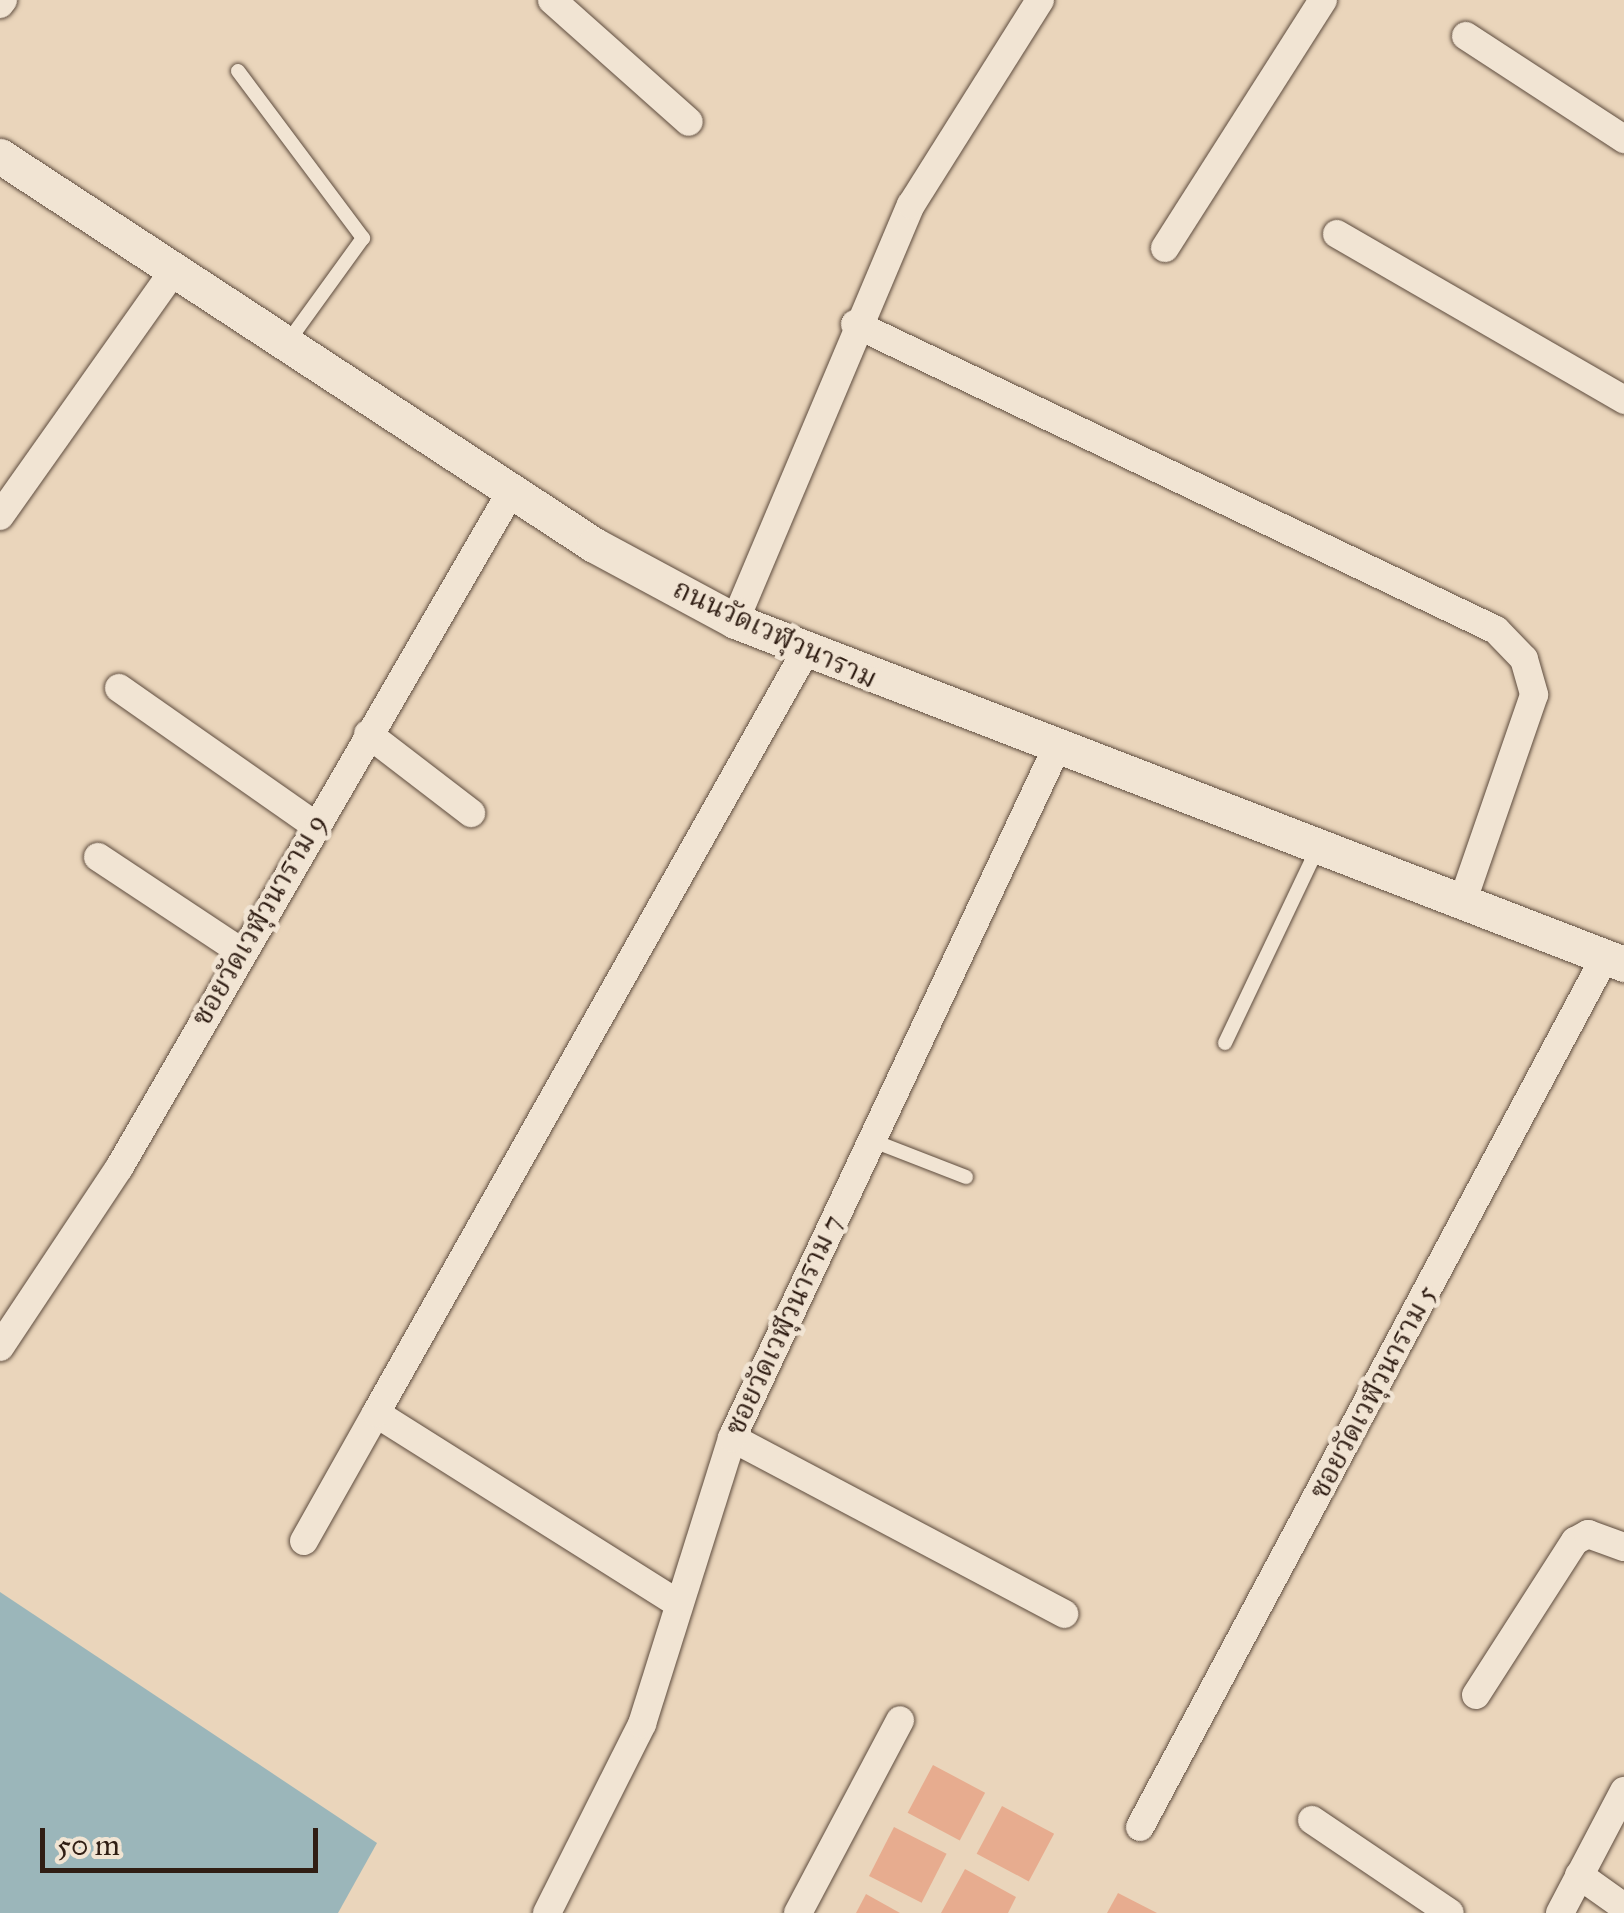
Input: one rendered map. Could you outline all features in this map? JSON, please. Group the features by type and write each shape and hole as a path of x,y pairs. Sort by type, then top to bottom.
{"street":[{"path":"552,0 689,122"},
{"path":"735,621 855,324 911,204 1040,0"},
{"path":"1165,248 1323,0"},
{"path":"1466,36 1624,139"},
{"name":"ถนนวัดเวฬุวนาราม","path":"0,156 512,490 735,621 804,654 1614,960"},
{"path":"1337,234 1624,400"},
{"path":"0,516 174,270"},
{"path":"855,324 1496,630 1524,659 1534,695 1463,900"},
{"name":"ซอยวัดเวฬุวนาราม 9","path":"0,1348 119,1168 313,824 512,490"},
{"path":"304,1540 804,654"},
{"path":"118,688 313,824"},
{"path":"368,734 471,814"},
{"name":"ซอยวัดเวฬุวนาราม 7","path":"547,1913 642,1724 674,1601 732,1438 1056,748"},
{"path":"98,857 240,951"},
{"name":"ซอยวัดเวฬุวนาราม 5","path":"1140,1828 1614,960"},
{"path":"376,1412 674,1601"},
{"path":"732,1438 1064,1614"},
{"path":"1476,1695 1575,1540 1588,1534 1624,1547"},
{"path":"798,1913 900,1720"},
{"path":"1560,1913 1624,1791"},
{"path":"1312,1820 1450,1913"},
{"path":"1580,1875 1624,1907"}],"lane":[{"path":"238,71 364,238 287,343"},
{"path":"1224,1043 1319,846"},
{"path":"870,1140 966,1177"}],"water":[{"path":"0,1592 377,1843 338,1913 0,1913"}],"building":[{"path":"933,1765 985,1793 960,1840 908,1813"},
{"path":"1002,1806 1054,1834 1029,1881 977,1854"},
{"path":"894,1827 947,1854 922,1903 869,1876"},
{"path":"965,1869 1016,1897 1008,1913 941,1913"},
{"path":"1118,1893 1157,1913 1107,1913"},
{"path":"866,1894 900,1913 856,1913"}]}
